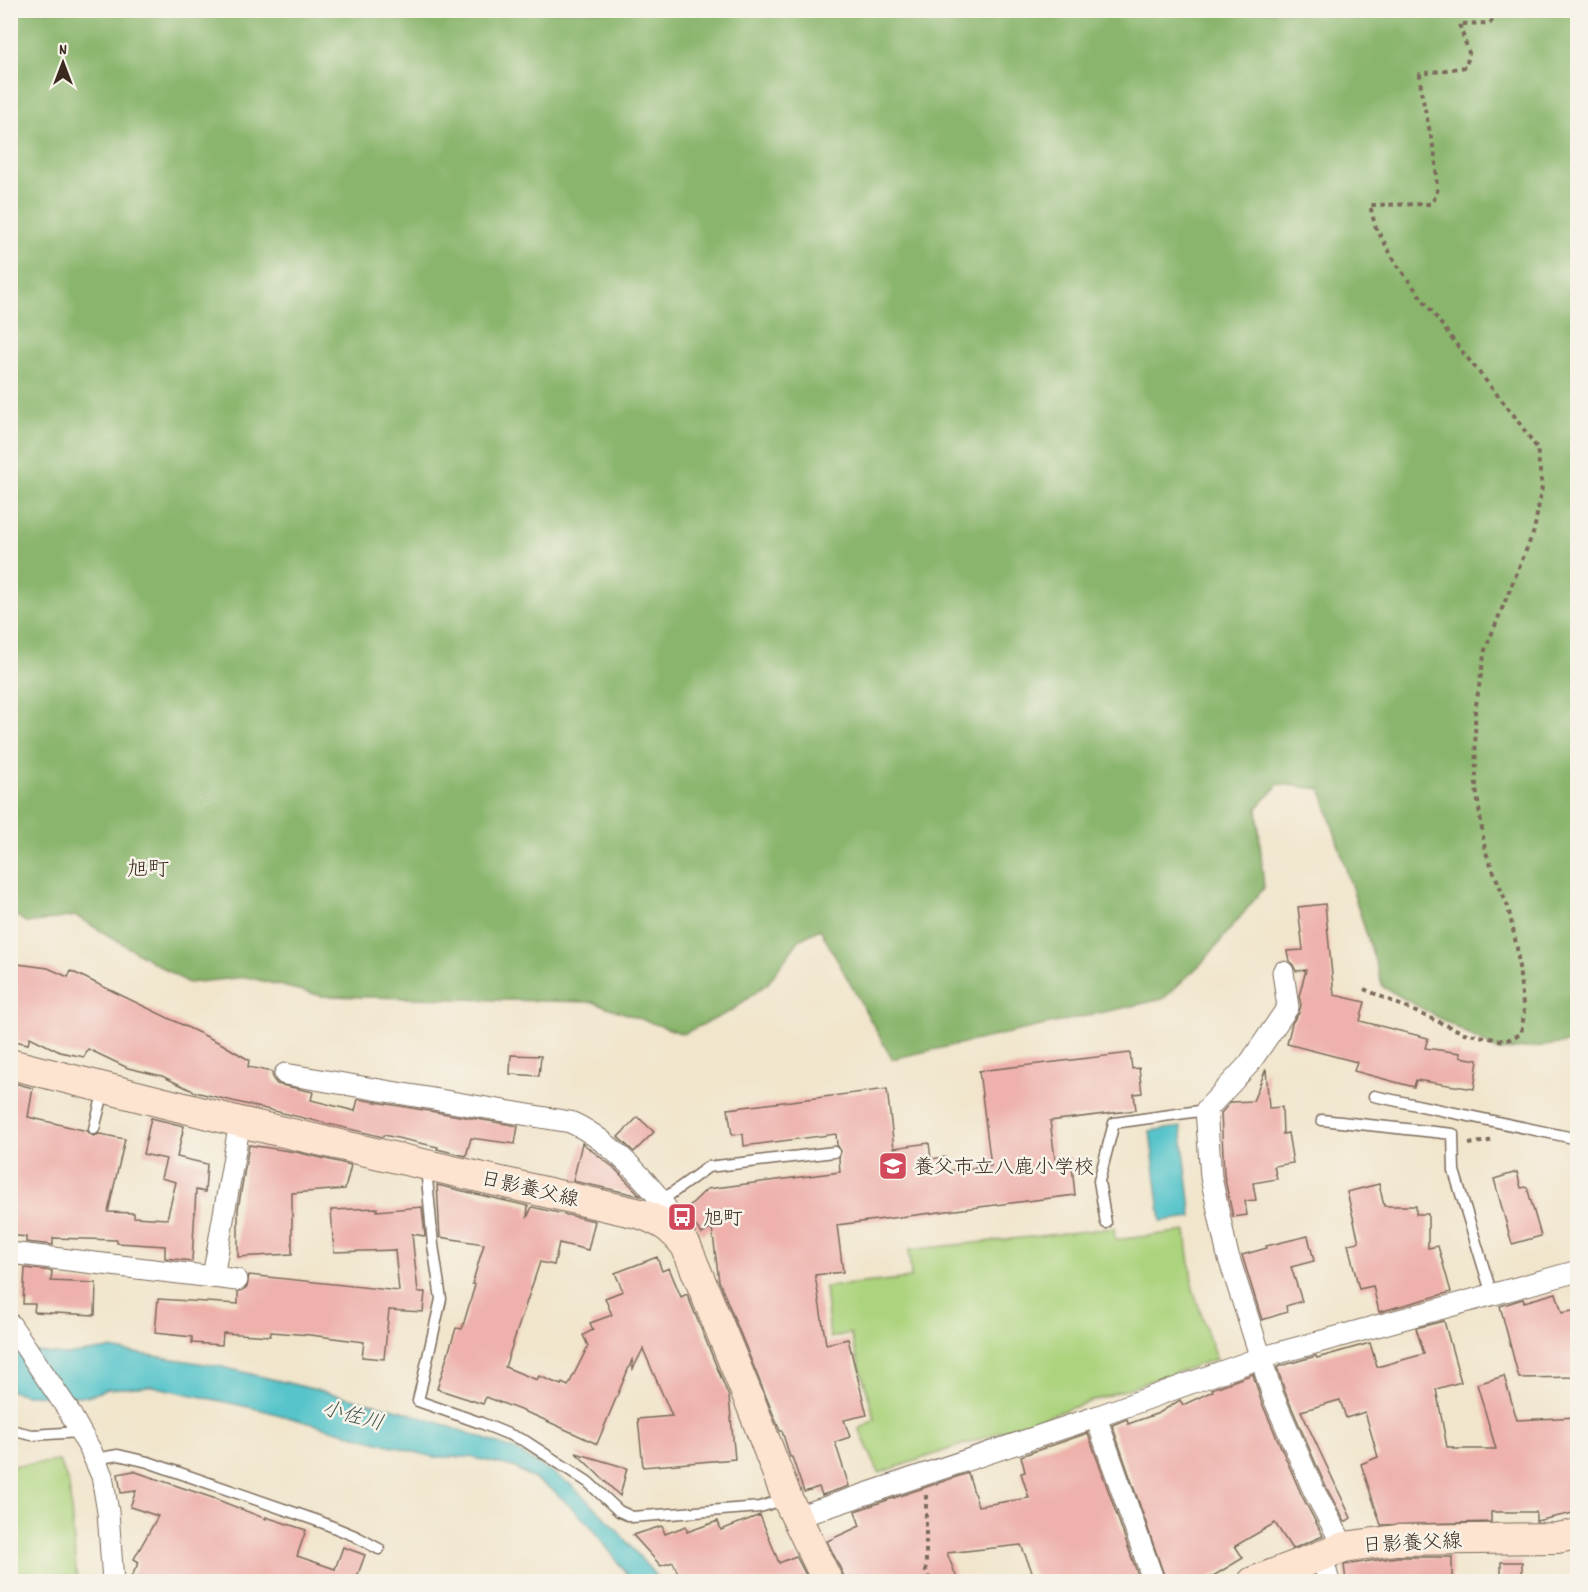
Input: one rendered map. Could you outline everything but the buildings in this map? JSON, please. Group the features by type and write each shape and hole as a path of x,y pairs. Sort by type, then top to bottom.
{"main road":[{"name":"日影養父線","path":"10,1064 240,1122 641,1214 659,1221 674,1231 687,1246 792,1508 828,1581"},
{"name":"日影養父線","path":"1253,1581 1332,1561 1396,1540 1557,1538 1578,1534"}],"street":[{"path":"1282,972 1288,1007 1249,1064 1206,1110 1211,1177 1227,1252 1260,1358 1273,1396 1314,1491 1332,1561"},
{"path":"285,1074 570,1122 602,1140 643,1180 665,1206 674,1231"},
{"path":"213,1277 240,1122"},
{"path":"10,1253 237,1280"},
{"path":"792,1508 924,1473 1096,1417 1260,1358 1578,1272"},
{"path":"11,1324 67,1408 102,1476 108,1512 113,1581"},
{"path":"1096,1417 1154,1581"}],"lane":[{"path":"94,1129 104,1087"},
{"path":"1374,1096 1578,1139"},
{"path":"1106,1223 1099,1181 1114,1123 1206,1110"},
{"path":"1322,1120 1453,1134 1454,1172 1492,1295"},
{"path":"661,1201 708,1167 834,1152"},
{"path":"426,1164 433,1245 441,1299 418,1401 482,1423 525,1441 588,1482 619,1510 632,1517 760,1507 792,1508"},
{"path":"10,1430 32,1435 80,1432"},
{"path":"95,1459 118,1455 148,1462 321,1522 379,1549"}],"path":[{"path":"1364,989 1464,1033 1505,1041 1521,1034 1524,1014 1517,948 1508,907 1485,850 1476,788 1475,711 1485,650 1534,531 1542,486 1537,448 1397,265 1375,226 1370,206 1430,204 1437,195 1436,160 1421,91 1420,74 1466,67 1469,53 1459,24 1490,23 1495,17 1494,10"},
{"path":"924,1473 927,1481 927,1571 930,1581"}],"green space":[{"path":"10,11 1577,11 1577,1036 1568,1043 1499,1051 1383,987 1321,789 1279,784 1257,808 1264,888 1204,961 1163,999 892,1059 820,929 799,940 768,983 731,1011 683,1034 593,1002 322,996 247,977 188,983 76,916 27,923 11,912"},
{"path":"1114,1228 1115,1240 1186,1231 1193,1289 1216,1359 879,1473 859,1429 875,1419 850,1333 830,1338 825,1287 911,1278 909,1250"},
{"path":"59,1461 69,1484 77,1581 11,1581 11,1466"}],"water":[{"path":"1181,1127 1192,1217 1161,1221 1150,1131"},
{"name":"小佐川","path":"11,1349 65,1355 110,1349 218,1366 403,1411 477,1436 517,1451 570,1484 611,1523 660,1581 632,1581 590,1525 553,1490 514,1467 469,1457 433,1457 262,1410 152,1386 108,1389 88,1396 26,1395 11,1391"}],"place":[{"name":"養父市立八鹿小学校","path":"893,1166"},
{"name":"旭町","path":"682,1217"}],"district":[{"name":"旭町","path":"148,868"}]}
